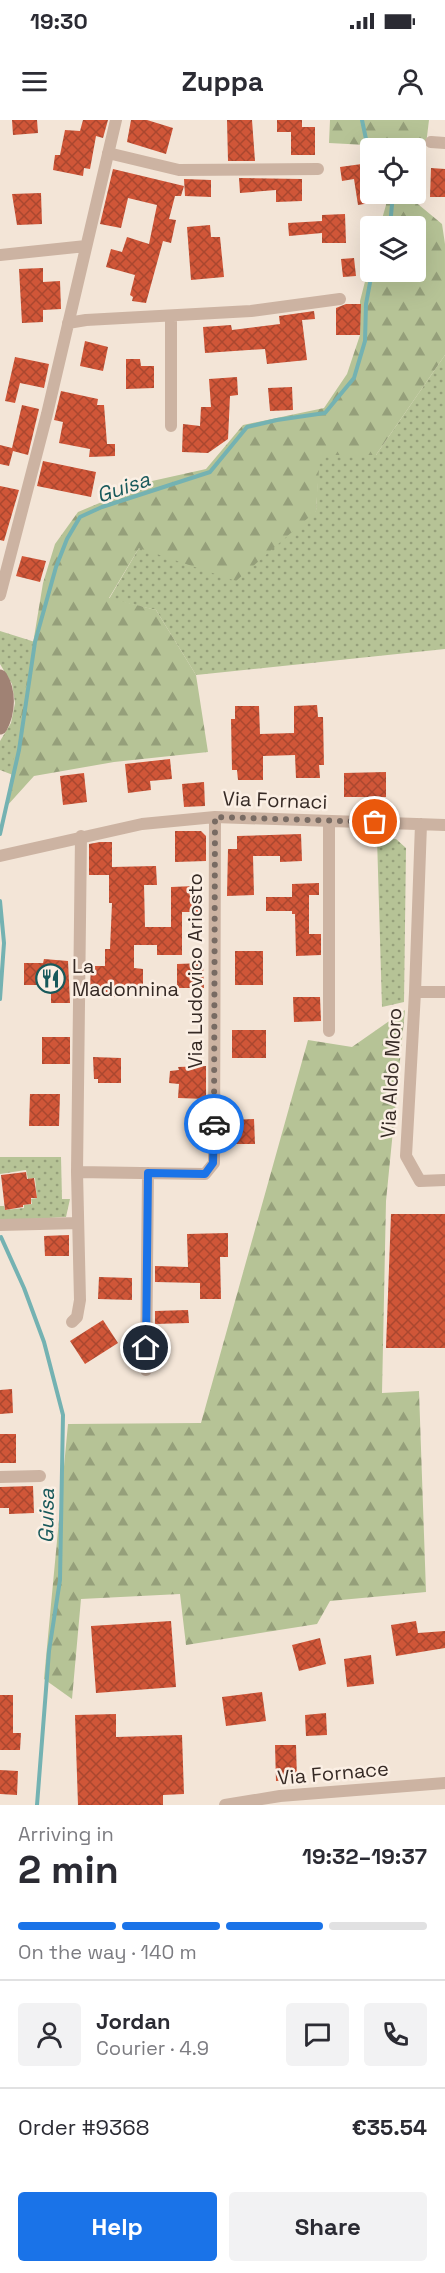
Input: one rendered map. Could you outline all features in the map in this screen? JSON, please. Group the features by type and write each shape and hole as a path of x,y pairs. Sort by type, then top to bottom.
{"street":[{"path":"0,595 116,120"},
{"path":"431,142 445,143"},
{"path":"108,153 179,170 318,169"},
{"path":"0,255 86,246"},
{"path":"68,323 86,320 251,311 340,298"},
{"path":"171,316 171,426"},
{"path":"0,677 5,689 6,709 0,727"},
{"name":"Via Fornaci","path":"0,856 142,824 215,817 445,825"},
{"name":"Via Ludovico Ariosto","path":"77,1172 205,1174 213,1163 215,817"},
{"path":"328,821 328,1031"},
{"name":"Via Aldo Moro","path":"421,824 416,992 406,1156 420,1181 445,1180"},
{"path":"72,1322 77,1317 80,1300 77,1172 81,836"},
{"name":"Via Aldo Moro","path":"416,992 445,992"},
{"path":"146,1370 148,1173"},
{"path":"0,1225 78,1223"},
{"path":"0,1477 40,1476"},
{"name":"Via Fornace","path":"225,1805 280,1796 445,1783"}],"green space":[{"path":"330,120 429,120 426,145 426,138 360,138 360,145 329,143"},
{"path":"418,204 442,224 445,244 445,355 376,455 320,455 316,511 236,581 139,548 109,598 156,610 196,675 208,752 114,762 34,776 6,807 43,583 55,544 78,512 152,481 206,469 243,425 324,408 347,374 360,335 360,301 365,282 426,282 426,216 383,216 386,205"},
{"path":"445,355 445,649 196,675 156,610 109,599 139,548 316,511 319,455 376,455"},
{"path":"0,631 35,642 13,775 0,770 0,741 11,723 15,703 12,684 0,664"},
{"path":"377,838 396,839 406,848 404,1002 382,1007"},
{"path":"405,1010 386,1201 382,1393 419,1391 426,1592 330,1601 317,1624 186,1645 180,1594 81,1599 72,1699 44,1679 68,1424 201,1423 308,1040 352,1047"},
{"path":"0,1157 61,1157 62,1199 70,1199 66,1217 0,1221 0,1206 4,1206 5,1210 24,1208 24,1205 32,1204 31,1199 37,1198 35,1178 28,1179 26,1170 0,1174"}],"building":[{"path":"12,120 37,120 38,133 13,135"},
{"path":"83,120 108,120 103,138 96,136 90,169 84,168 83,176 53,170 55,155 60,155 65,130 80,131"},
{"path":"131,120 147,120 173,128 166,154 127,142"},
{"path":"227,120 252,120 255,161 228,161"},
{"path":"277,120 302,120 302,127 315,127 315,155 291,155 291,132 277,132"},
{"path":"360,164 360,204 364,204 358,205 354,179 342,181 340,167"},
{"path":"431,168 445,169 445,197 430,197"},
{"path":"113,169 184,186 181,196 175,196 169,219 176,220 171,243 163,241 146,303 132,301 133,297 130,295 135,275 106,267 111,249 122,252 127,237 149,244 157,205 128,198 121,228 100,224"},
{"path":"239,178 302,179 302,201 276,202 276,190 240,193"},
{"path":"184,179 211,180 211,197 185,196"},
{"path":"41,193 42,224 17,225 12,194"},
{"path":"345,214 346,243 322,243 322,233 289,236 288,223 322,221 322,215"},
{"path":"210,225 211,237 220,237 224,277 191,280 187,227"},
{"path":"354,258 356,276 343,277 341,259"},
{"path":"43,268 43,282 60,281 61,309 43,310 43,322 22,323 19,269"},
{"path":"346,304 361,304 360,335 336,335 336,308"},
{"path":"314,311 315,319 302,320 307,360 267,364 265,349 205,353 203,327 231,325 232,330 280,324 279,316"},
{"path":"85,341 108,347 103,371 80,366"},
{"path":"15,357 49,364 44,388 20,383 15,403 5,401"},
{"path":"126,359 140,359 141,366 154,366 154,388 126,389"},
{"path":"237,377 238,395 230,396 228,439 208,453 182,452 183,424 200,426 201,407 211,407 209,379"},
{"path":"292,387 293,410 270,411 268,388"},
{"path":"61,391 98,399 97,405 104,405 107,444 115,444 115,456 89,457 90,449 59,443 63,422 54,420"},
{"path":"22,405 39,409 28,455 13,451 9,466 0,464 0,445 12,448"},
{"path":"43,461 96,472 91,497 37,486"},
{"path":"0,486 19,490 4,541 0,540"},
{"path":"22,556 46,561 40,582 16,576"},
{"path":"317,705 318,717 323,717 324,765 319,765 320,778 296,778 295,755 263,756 263,780 238,780 237,770 232,770 231,719 235,719 235,706 259,706 260,734 294,733 294,706"},
{"path":"170,759 172,779 150,781 151,790 128,793 125,764"},
{"path":"386,772 386,797 344,797 344,773"},
{"path":"84,773 87,802 63,805 60,776"},
{"path":"204,782 205,806 184,807 182,784"},
{"path":"175,831 201,831 206,836 206,861 175,862"},
{"path":"301,834 302,861 280,862 280,856 253,856 254,895 227,896 228,849 237,849 237,836"},
{"path":"112,842 112,867 156,866 157,885 144,885 145,927 171,927 171,887 195,886 195,901 198,901 198,912 182,912 182,955 157,955 157,945 134,945 134,968 143,969 143,986 118,985 117,997 99,997 99,987 90,987 91,966 105,966 105,949 110,949 112,903 109,903 109,875 89,875 89,844"},
{"path":"319,883 319,895 309,895 309,934 321,934 321,955 296,956 295,914 292,914 292,911 266,911 266,897 292,897 292,884"},
{"path":"235,951 263,951 263,985 235,985"},
{"path":"44,959 68,961 70,1003 51,1003 51,985 24,985 24,963 43,963"},
{"path":"203,963 204,988 177,988 177,964"},
{"path":"293,997 320,997 321,1021 294,1022"},
{"path":"232,1030 266,1030 266,1058 232,1058"},
{"path":"42,1037 70,1037 70,1064 42,1064"},
{"path":"93,1057 121,1058 121,1083 98,1083 98,1079 94,1079"},
{"path":"206,1066 206,1099 178,1098 179,1084 169,1083 170,1071 179,1070 178,1067"},
{"path":"30,1094 60,1094 59,1126 29,1126"},
{"path":"254,1119 255,1144 228,1144 228,1120"},
{"path":"26,1172 27,1179 34,1178 37,1198 31,1198 31,1204 23,1205 23,1207 5,1210 1,1175"},
{"path":"391,1214 445,1214 445,1348 386,1348"},
{"path":"228,1233 228,1257 220,1257 221,1299 200,1299 200,1283 155,1282 155,1266 188,1267 187,1234"},
{"path":"69,1235 69,1256 45,1256 44,1236"},
{"path":"99,1277 132,1278 132,1300 98,1299"},
{"path":"188,1310 189,1323 155,1324 155,1311"},
{"path":"103,1320 118,1343 85,1364 70,1341"},
{"path":"12,1389 13,1413 0,1414 0,1390"},
{"path":"0,1434 16,1434 16,1463 0,1463"},
{"path":"33,1486 34,1513 9,1514 9,1508 0,1508 0,1487"},
{"path":"171,1621 176,1687 96,1693 91,1626"},
{"path":"416,1621 418,1633 445,1631 445,1648 396,1656 391,1625"},
{"path":"320,1638 326,1664 299,1671 292,1645"},
{"path":"371,1655 374,1684 347,1687 344,1659"},
{"path":"262,1692 266,1721 226,1726 222,1697"},
{"path":"0,1695 13,1695 13,1733 21,1733 20,1750 0,1750"},
{"path":"326,1713 327,1735 306,1736 305,1715"},
{"path":"116,1714 116,1737 182,1735 184,1794 163,1795 163,1805 78,1805 75,1715"},
{"path":"275,1745 296,1745 297,1780 276,1781"},
{"path":"0,1770 18,1771 17,1795 0,1794"}],"waterway":[{"name":"Guisa","path":"362,120 366,138"},
{"name":"Guisa","path":"391,216 392,204"},
{"name":"Guisa","path":"0,834 19,750 35,642 56,567 67,539 80,517 102,507 210,472 247,427 325,413 354,378 365,341 366,304 370,282"},
{"name":"Guisa","path":"0,901 4,943 0,999"},
{"name":"Guisa","path":"1,1237 24,1288 44,1342 63,1415 60,1580 49,1651 37,1805"}],"way so far":[{"path":"214,1124 215,817 375,822"}],"place":[{"name":"La Madonnina","path":"51,978"}],"route":[{"path":"146,1348 148,1173 205,1174 213,1163 214,1124"}]}
